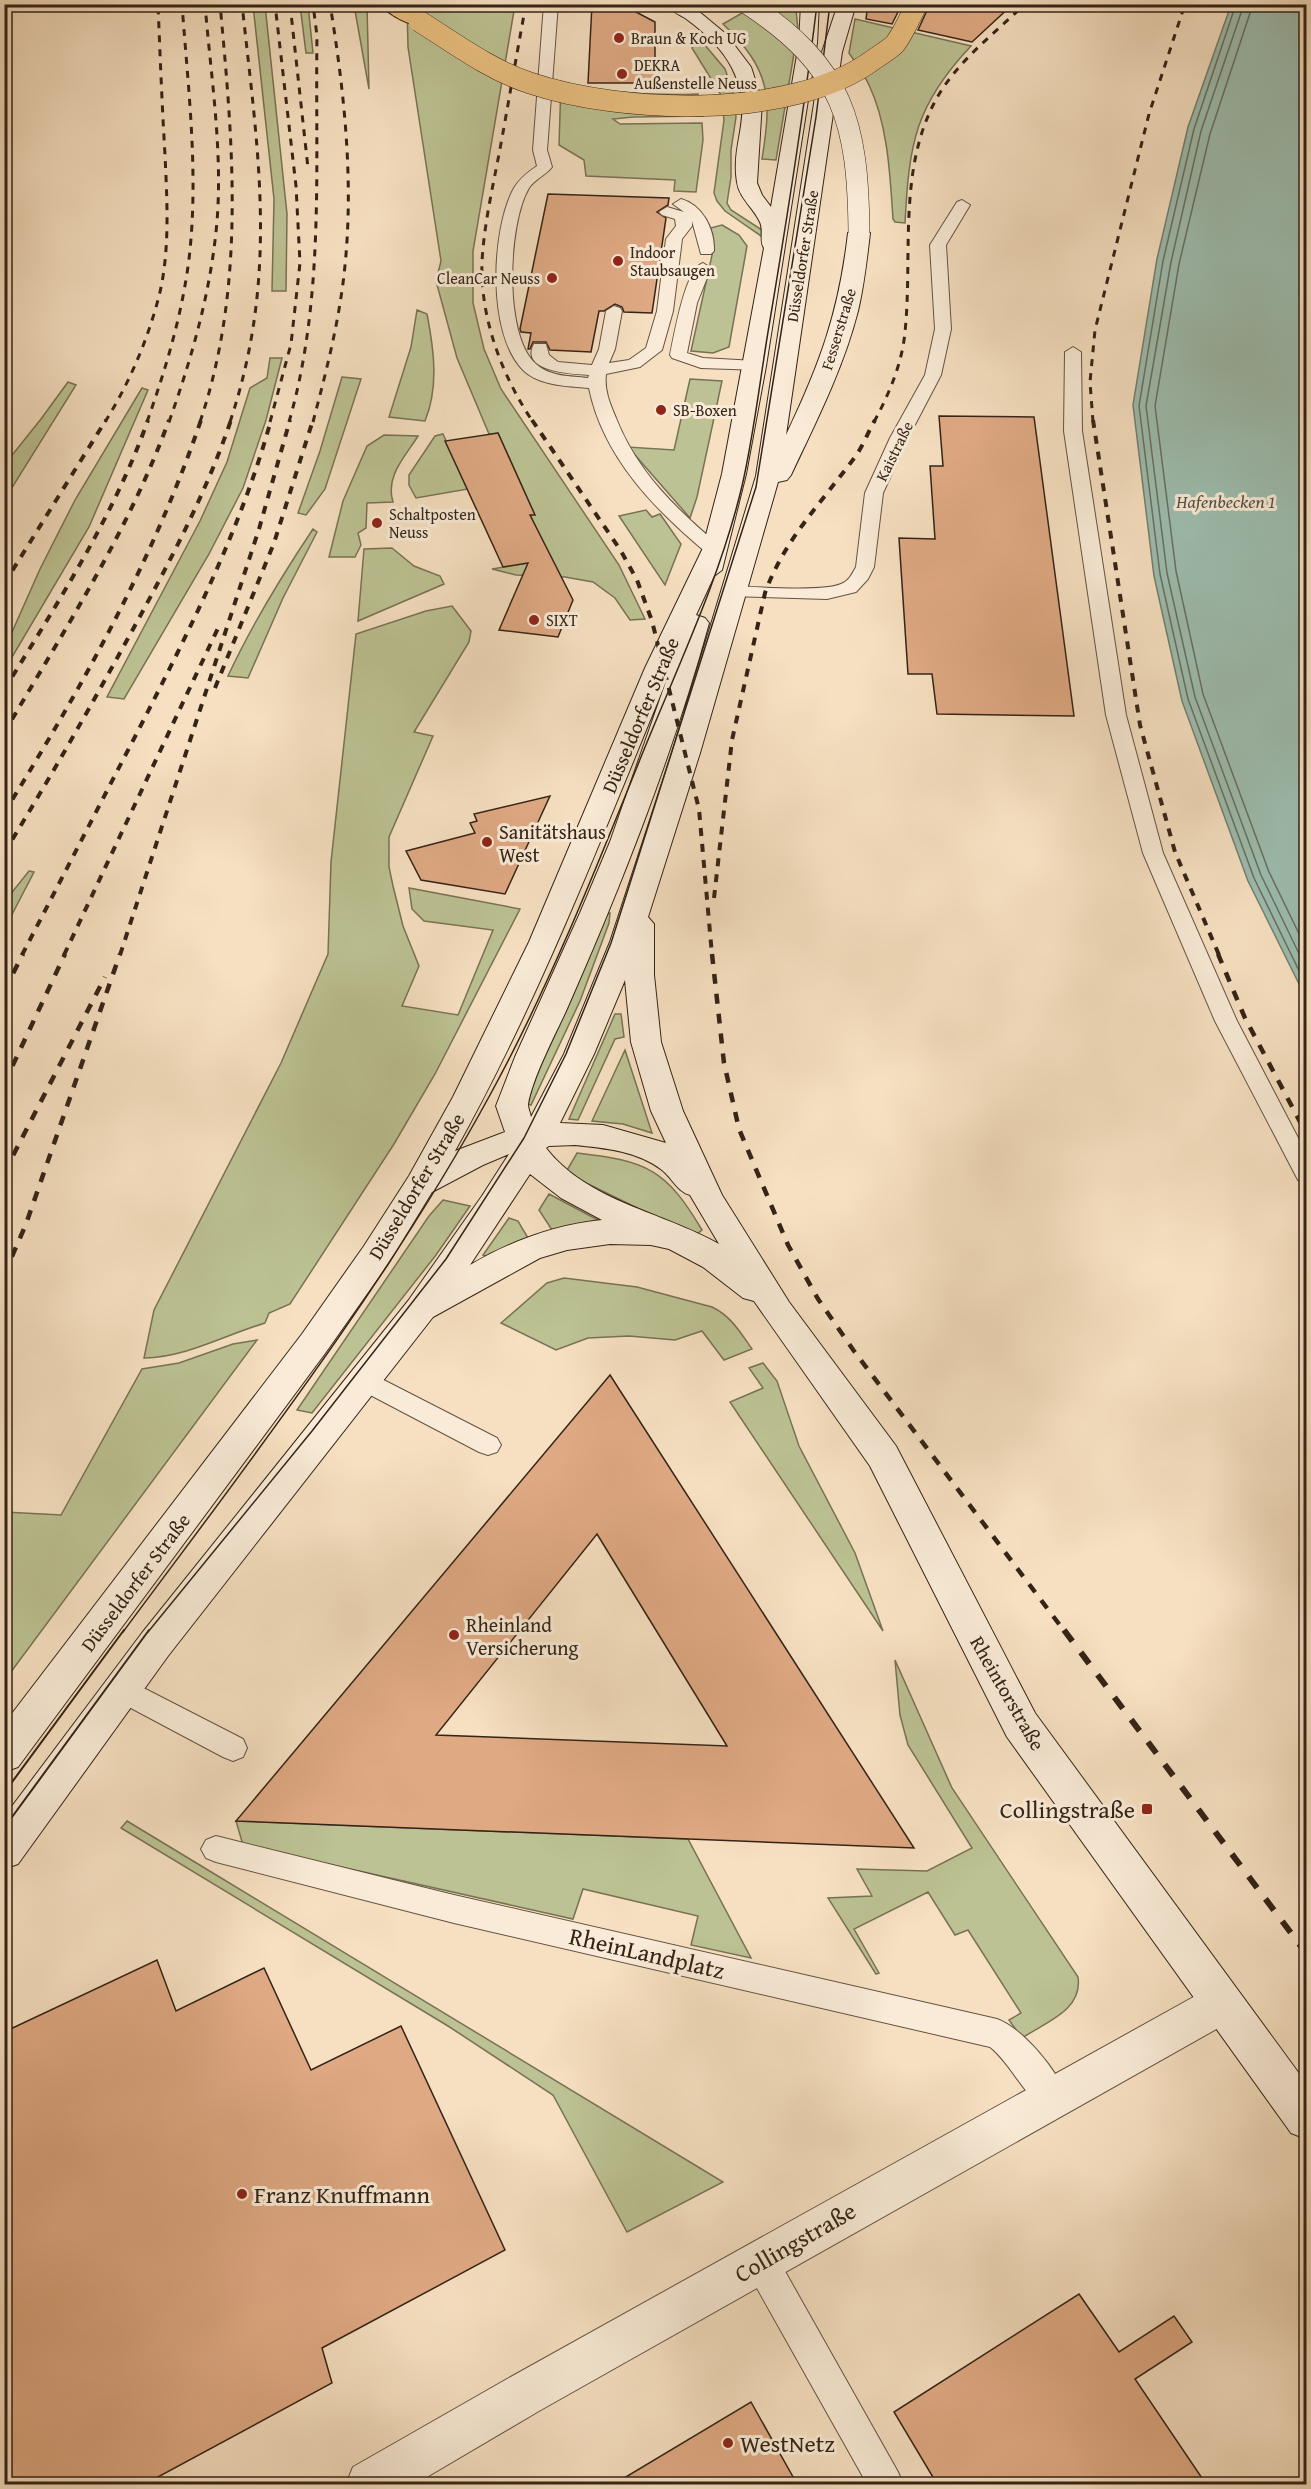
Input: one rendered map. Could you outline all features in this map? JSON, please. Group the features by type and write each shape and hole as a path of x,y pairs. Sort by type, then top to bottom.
{"main road":[{"path":"389,4 480,60 530,83 603,101 676,107 740,104 767,100 811,90 841,80 885,55 902,38 912,20 917,4"},
{"path":"675,4 713,31 738,60 750,89 753,118 747,182 750,194 772,226 772,261"},
{"name":"Fesserstraße","path":"748,4 773,20 809,51 836,90 852,138 860,200 854,276 846,316 827,368 754,529"},
{"name":"Düsseldorfer Straße","path":"668,1236 598,1203 553,1177 530,1141 512,1106 522,1076 595,912 634,817 674,706 734,474 755,366 808,43 810,4"},
{"name":"Düsseldorfer Straße","path":"4,1851 122,1689 420,1310 494,1205 579,1054 625,942 686,753 768,476 832,52 847,4"},
{"name":"Düsseldorfer Straße","path":"4,1755 314,1343 376,1255 420,1184 469,1097 544,942 658,668 714,550"},
{"name":"Rheintorstraße","path":"640,892 639,975 646,1042 667,1111 708,1199 777,1311 883,1456 1021,1725 1221,2004 1306,2118"},
{"name":"Rheintorstraße","path":"420,1184 472,1154 579,1132 613,1137 643,1146 675,1163 708,1199"},
{"name":"Rheintorstraße","path":"420,1310 512,1257 542,1245 605,1233 638,1232 668,1236 694,1246 751,1285 777,1311"},
{"name":"Collingstraße","path":"370,2484 424,2451 1221,2004"}],"lane":[{"path":"551,4 540,150 545,167 522,187 513,207 504,288 507,318 521,357 529,367 542,375 559,380 596,377 634,364 654,350 664,311 674,239 684,226 684,220 667,208 690,207 706,240 706,251"},
{"name":"Kaistraße","path":"734,592 827,593 849,588 859,579 865,567 874,493 899,438 933,375 943,329 938,245 962,205"},
{"path":"701,363 678,355 689,303 703,268"},
{"path":"614,311 608,348 596,377 610,429 622,454 663,504 682,524 714,550"},
{"path":"540,347 539,353 542,360 550,365 596,377"},
{"path":"1073,352 1073,430 1116,715 1154,853 1226,1021 1306,1174"},
{"path":"634,364 685,366 701,363 755,366"},
{"path":"364,1380 488,1445"},
{"path":"122,1689 233,1748"},
{"name":"RheinLandplatz","path":"216,1849 454,1909 997,2034 1012,2045 1052,2097"},
{"path":"761,2262 886,2484"}],"green space":[{"path":"253,5 265,5 287,214 286,291 272,291 274,199"},
{"path":"300,5 308,5 313,53 306,53"},
{"path":"354,5 367,5 369,89"},
{"path":"407,5 515,5 473,251 473,303 484,349 501,389 619,565 645,619 630,620 615,598 593,582 565,577 516,575 492,569 551,559 530,515 534,514 498,433 489,434 457,358 436,281 441,261 408,47"},
{"path":"756,5 793,5 796,10 798,30 776,160 762,159 767,101 759,71 739,40 723,24"},
{"path":"855,19 971,46 938,87 918,127 909,170 905,223 895,222 893,219 887,150 880,117 869,85 849,53"},
{"path":"699,38 725,69 733,92 736,117 727,203 731,210 762,230 764,238 725,211 714,193 724,120 721,95 692,48"},
{"path":"561,83 629,93 698,94 703,116 613,119 620,124 702,123 703,140 696,192 674,191 675,180 586,176 584,160 559,145"},
{"path":"722,225 739,235 747,246 729,347 713,353 691,351 714,246 707,229"},
{"path":"417,310 427,314 434,368 432,395 425,421 389,417 411,347"},
{"path":"270,358 282,358 266,420 243,488 209,554 124,699 107,697 200,521 227,462 250,388 267,378"},
{"path":"342,377 361,379 325,489 306,515 298,513 320,451"},
{"path":"690,379 722,381 697,497 690,518 628,447 674,450"},
{"path":"68,382 76,385 5,499 5,464"},
{"path":"142,388 148,390 89,527 5,669 5,648 40,569 75,500"},
{"path":"443,434 468,489 416,498 409,485 409,475 435,436"},
{"path":"384,435 418,436 394,475 391,493 393,502 367,503 366,528 358,533 361,545 355,557 329,557 343,501 367,446"},
{"path":"646,510 652,517 660,514 681,544 665,585 619,516"},
{"path":"313,529 317,532 283,598 248,678 228,676 268,601"},
{"path":"392,548 414,566 440,576 444,584 358,621 364,549"},
{"path":"452,606 471,631 469,642 414,732 433,736 389,837 389,867 393,886 403,926 419,966 402,1006 458,1015 493,930 424,921 412,909 409,888 520,909 435,1074 394,1144 290,1304 269,1313 265,1323 191,1350 144,1358 154,1310 281,1063 328,954 331,862 356,634 426,611"},
{"path":"29,871 34,872 5,928 5,901"},
{"path":"610,913 609,923 580,1001 531,1105 527,1104 530,1081 604,915"},
{"path":"615,1014 621,1014 624,1037 615,1039 578,1120 569,1119"},
{"path":"625,1050 652,1133 623,1124 592,1121"},
{"path":"577,1153 621,1160 652,1172 677,1193 702,1230 694,1236 566,1172"},
{"path":"549,1194 598,1220 594,1223 552,1230 539,1210"},
{"path":"443,1200 470,1206 436,1255 312,1413 297,1410 429,1216"},
{"path":"509,1218 518,1221 528,1238 490,1257 483,1255"},
{"path":"564,1278 637,1287 712,1307 730,1320 752,1349 724,1360 702,1331 675,1340 629,1336 588,1338 556,1350 501,1323 547,1283"},
{"path":"257,1340 5,1680 5,1512 61,1515 142,1369 179,1363 233,1344"},
{"path":"763,1363 777,1381 799,1446 855,1553 883,1631 730,1402 763,1388 749,1368"},
{"path":"895,1660 952,1788 1078,1977 1075,1998 1069,2007 1022,2038 1009,2020 1021,2013 968,1930 955,1935 928,1892 854,1929 879,1973 876,1974 828,1898 872,1896 857,1869 927,1871 972,1848 908,1745 900,1715"},
{"path":"127,1821 723,2182 627,2232 553,2095 448,2026 121,1828"},
{"path":"236,1821 688,1839 751,1958 691,1945 698,1916 583,1889 573,1919 243,1845"}],"water":[{"name":"Hafenbecken 1","path":"1231,5 1306,5 1306,998 1248,881 1182,701 1154,576 1133,405 1157,259 1188,127"}],"building":[{"path":"592,4 621,4 655,22 655,83 588,83"},
{"path":"868,4 902,4 892,24 866,19"},
{"path":"930,4 1013,4 972,42 918,30"},
{"path":"548,194 669,198 668,205 657,212 666,218 652,313 624,312 622,307 615,304 604,311 599,311 591,352 550,350 546,342 533,342 528,349 531,333 521,332 520,329"},
{"path":"939,416 1034,417 1074,716 937,714 932,674 908,674 899,538 935,539 930,466 943,466"},
{"path":"498,433 535,515 530,515 573,600 558,637 499,630 528,563 503,567 445,441"},
{"name":"Sanitätshaus West","path":"550,796 505,894 421,880 406,851 475,833 470,823 477,821 474,814"},
{"name":"Rheinland Versicherung","path":"610,1375 914,1848 236,1821","holes":["597,1534 727,1746 436,1735"]},
{"name":"Franz Knuffmann","path":"157,1960 176,2011 264,1968 311,2070 401,2026 505,2250 322,2348 332,2383 145,2484 4,2484 4,2032"},
{"path":"1079,2294 1119,2352 1174,2316 1192,2342 1135,2379 1206,2484 937,2484 894,2412"},
{"name":"WestNetz","path":"751,2402 797,2484 614,2484"}],"tram line":[{"path":"123,1632 316,1370 407,1235 450,1166 512,1054 589,886 697,623 733,521 746,466 766,346 807,85 817,4"},
{"path":"148,1632 312,1431 446,1259 524,1138 566,1054 611,943 756,487 816,117 830,4"},
{"path":"4,1793 124,1630"},
{"path":"4,1828 149,1630"}],"railway":[{"path":"105,422 123,391 144,342 156,309 163,275 167,241 167,206 158,4"},
{"path":"147,422 178,321 186,280 192,227 192,131 182,4"},
{"path":"169,422 198,328 209,281 216,232 218,147 205,4"},
{"path":"200,422 215,371 230,267 232,162 220,4"},
{"path":"230,422 245,368 255,316 260,264 258,163 242,4"},
{"path":"270,422 291,344 300,263 296,186 275,4"},
{"path":"290,4 308,168"},
{"path":"289,422 308,327 316,230 317,36 313,4"},
{"path":"313,422 330,353 347,248 347,143 330,4"},
{"path":"526,4 487,219 482,283 495,346 512,385 533,422"},
{"path":"874,422 885,401 901,356 907,302 912,181 925,123 938,96 956,71 978,47 1025,4"},
{"path":"1093,422 1090,382 1095,330 1149,114 1185,4"},
{"path":"4,584 106,420"},
{"path":"4,690 83,559 119,491 148,420"},
{"path":"4,733 72,619 115,541 135,502 169,420"},
{"path":"4,813 61,718 114,622 161,523 201,420"},
{"path":"4,853 85,715 160,580 210,475 231,420"},
{"path":"22,955 139,729 213,578 245,500 271,420"},
{"path":"120,955 259,529 290,420"},
{"path":"215,688 274,543 313,420"},
{"path":"532,420 621,551 637,580 652,621 699,809 712,955"},
{"path":"1093,420 1140,725 1175,852 1219,955"},
{"path":"714,898 732,740 765,593 782,556 855,457 874,422"},
{"path":"64,955 219,626"},
{"path":"4,991 23,954"},
{"path":"4,1084 65,954"},
{"path":"4,1275 26,1224 120,954"},
{"path":"712,954 724,1063 739,1129 788,1245 818,1299 854,1351 1065,1632"},
{"path":"1218,954 1245,1018 1306,1133"},
{"path":"4,1173 105,977"},
{"path":"1064,1630 1306,1953"}],"place":[{"name":"Braun & Koch UG","path":"619,38"},
{"name":"DEKRA Außenstelle Neuss","path":"622,74"},
{"name":"Indoor Staubsaugen","path":"618,261"},
{"name":"CleanCar Neuss","path":"552,278"},
{"name":"SB-Boxen","path":"661,410"},
{"name":"Schaltposten Neuss","path":"377,523"},
{"name":"SIXT","path":"534,620"},
{"name":"Sanitätshaus West","path":"487,842"},
{"name":"Rheinland Versicherung","path":"454,1635"},
{"name":"Collingstraße","path":"1147,1809"},
{"name":"Franz Knuffmann","path":"242,2194"},
{"name":"WestNetz","path":"728,2443"}]}
